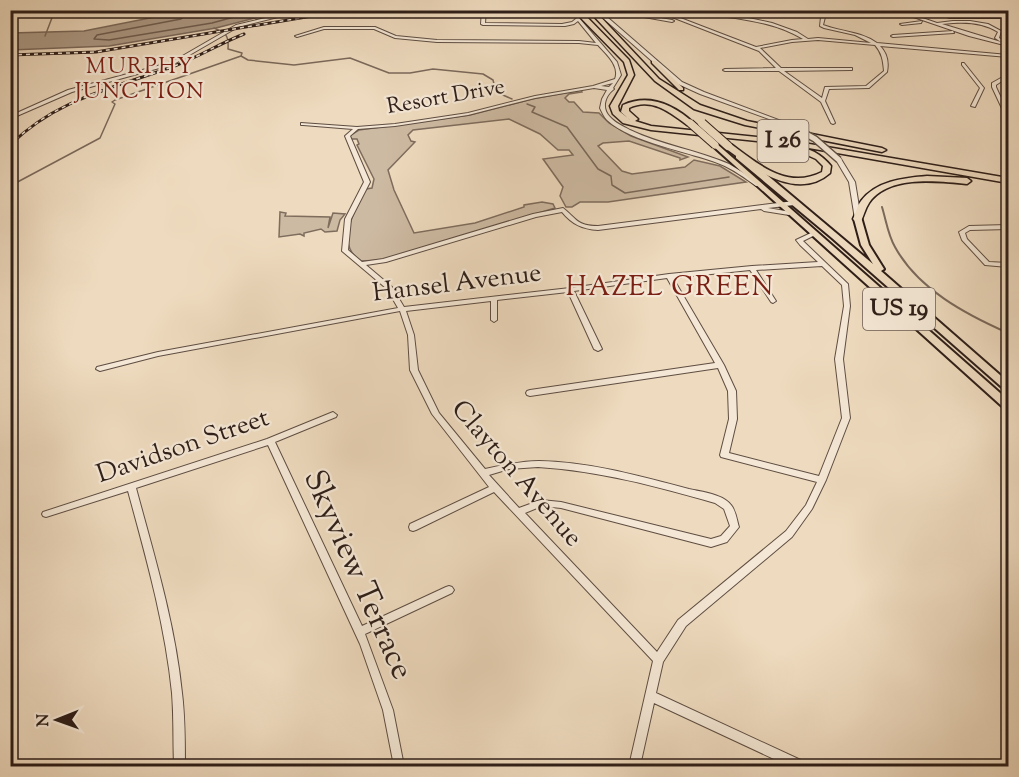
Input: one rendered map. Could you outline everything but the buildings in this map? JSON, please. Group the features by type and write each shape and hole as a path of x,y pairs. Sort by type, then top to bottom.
{"highway":[{"path":"571,10 578,19"},
{"path":"576,10 658,92"},
{"name":"I 26","path":"591,10 657,80 683,99 707,111 779,129 1008,176"},
{"path":"597,10 613,14 631,13"},
{"name":"I 26","path":"627,62 631,75 614,106 622,118 637,125 663,130 786,141 1008,181"},
{"path":"654,62 671,81 692,97 719,110 779,129"},
{"name":"US 19","path":"657,80 728,146"},
{"name":"US 19","path":"666,100 690,123"},
{"path":"690,123 667,107 654,102 637,102 628,105 625,109 627,114 637,120 653,125 784,137 961,167"},
{"path":"616,123 651,133 766,144 1008,186"},
{"path":"728,146 764,171 779,178 808,180 823,176 827,171 825,163 815,155 766,144"},
{"path":"858,219 868,198 883,188 903,180 949,179 1008,186"}],"main road":[{"name":"US 19","path":"690,123 1008,405"},
{"name":"US 19","path":"728,146 1008,387"},
{"path":"858,219 861,235 871,255 898,290"}],"street":[{"path":"10,118 70,91 173,63 230,29 304,10"},
{"path":"484,10 483,24 584,27"},
{"path":"597,10 676,81 790,125 819,142 839,160 852,182 858,219"},
{"path":"656,10 747,47 756,48 806,39 1008,56"},
{"path":"812,10 823,17 822,24 825,27 862,36 879,46 887,61 886,71 873,83 862,88 832,86 827,88 823,101"},
{"path":"827,10 836,15"},
{"path":"894,10 958,31 1008,44"},
{"path":"921,10 950,17 1007,15"},
{"path":"996,10 1007,15"},
{"path":"664,14 678,12 700,16 705,13 726,16 782,27 806,39"},
{"path":"623,31 620,20 631,13 673,21 713,33"},
{"path":"562,25 578,19 616,63 619,70 617,80 602,106 604,112 616,123 640,137 724,164 758,185"},
{"path":"902,24 928,22"},
{"path":"938,25 972,23 989,26 1000,33 998,40 1008,44"},
{"path":"688,27 696,27"},
{"path":"297,36 324,28 375,28 395,38 436,41 599,44"},
{"path":"893,36 958,31"},
{"path":"579,42 593,37"},
{"path":"756,48 779,69 823,101 833,123"},
{"path":"963,64 982,88 973,106"},
{"path":"725,70 851,69"},
{"path":"981,85 994,84 1008,75"},
{"name":"Resort Drive","path":"303,124 357,128 395,125 468,114 617,80"},
{"path":"994,84 1008,117"},
{"name":"Resort Drive","path":"594,87 612,89"},
{"path":"357,128 347,136 367,182 348,219 345,251 361,264 384,261 536,215 563,210 578,225 584,228 598,228 794,203"},
{"path":"757,207 765,201 767,193"},
{"path":"757,207 789,213"},
{"path":"1008,227 969,228 962,232 964,239 987,264 1008,265"},
{"path":"634,766 658,660 682,623 789,534 809,507 846,418 838,359 847,306 845,284 799,240 813,234"},
{"name":"Clayton Avenue","path":"361,264 390,288 402,309 411,336 414,370 436,414 495,488 658,660"},
{"name":"Hansel Avenue","path":"100,369 158,354 402,309 669,276 824,264"},
{"path":"752,268 773,301"},
{"path":"669,276 720,365 732,391 733,419 724,455 822,480"},
{"path":"570,290 598,349"},
{"path":"494,299 494,320"},
{"path":"530,393 720,365"},
{"name":"Davidson Street","path":"46,514 270,441 333,415"},
{"name":"Skyview Terrace","path":"270,441 360,632 388,710 399,766"},
{"path":"483,473 497,467 573,465 718,500 728,507 735,527 724,539 711,543 561,505 541,503 519,512"},
{"path":"131,487 170,632 178,701 179,766"},
{"path":"413,527 495,488"},
{"path":"360,632 449,590"},
{"path":"650,696 801,766"}],"shaded area":[{"path":"581,90 582,92 569,94 565,98 569,102 574,102 583,112 599,113 609,123 631,136 688,157 680,160 680,158 629,141 603,143 598,146 622,171 632,174 685,167 694,160 720,166 746,182 608,202 580,202 572,207 566,207 560,196 563,187 543,159 573,155 569,150 558,150 540,134 509,119 413,130 408,135 411,141 415,142 388,170 394,190 414,233 475,223 524,207 524,205 542,202 553,204 555,208 383,260 361,261 353,254 349,246 349,226 366,189 372,188 374,179 357,145 359,144 357,139 351,139 349,136 359,130 470,115 532,99"},
{"path":"280,212 286,213 285,216 330,217 328,228 333,213 345,214 340,220 337,231 325,232 321,229 304,233 304,236 300,234 279,237"}],"water":[{"path":"190,10 282,11 216,28 109,46 11,50 11,33 84,31"}],"waterway":[{"path":"45,36 55,10"},
{"path":"214,28 226,35 228,49 242,53 241,56"},
{"path":"10,186 100,138 115,104 112,102 115,100 241,56"},
{"path":"241,56 248,60 294,65 350,58 389,73 410,73 433,69 483,74 493,80 496,92 512,99"},
{"path":"527,104 535,107 532,112 567,127 598,169 611,176 612,185 625,193 729,177"},
{"path":"882,207 893,242 916,275 959,309 1008,333"}],"railway":[{"path":"10,55 96,52 348,10"},
{"path":"10,145 48,115 68,105 177,65 244,34"}],"district":[{"name":"MURPHY JUNCTION","path":"140,80"},
{"name":"HAZEL GREEN","path":"670,288"}]}
